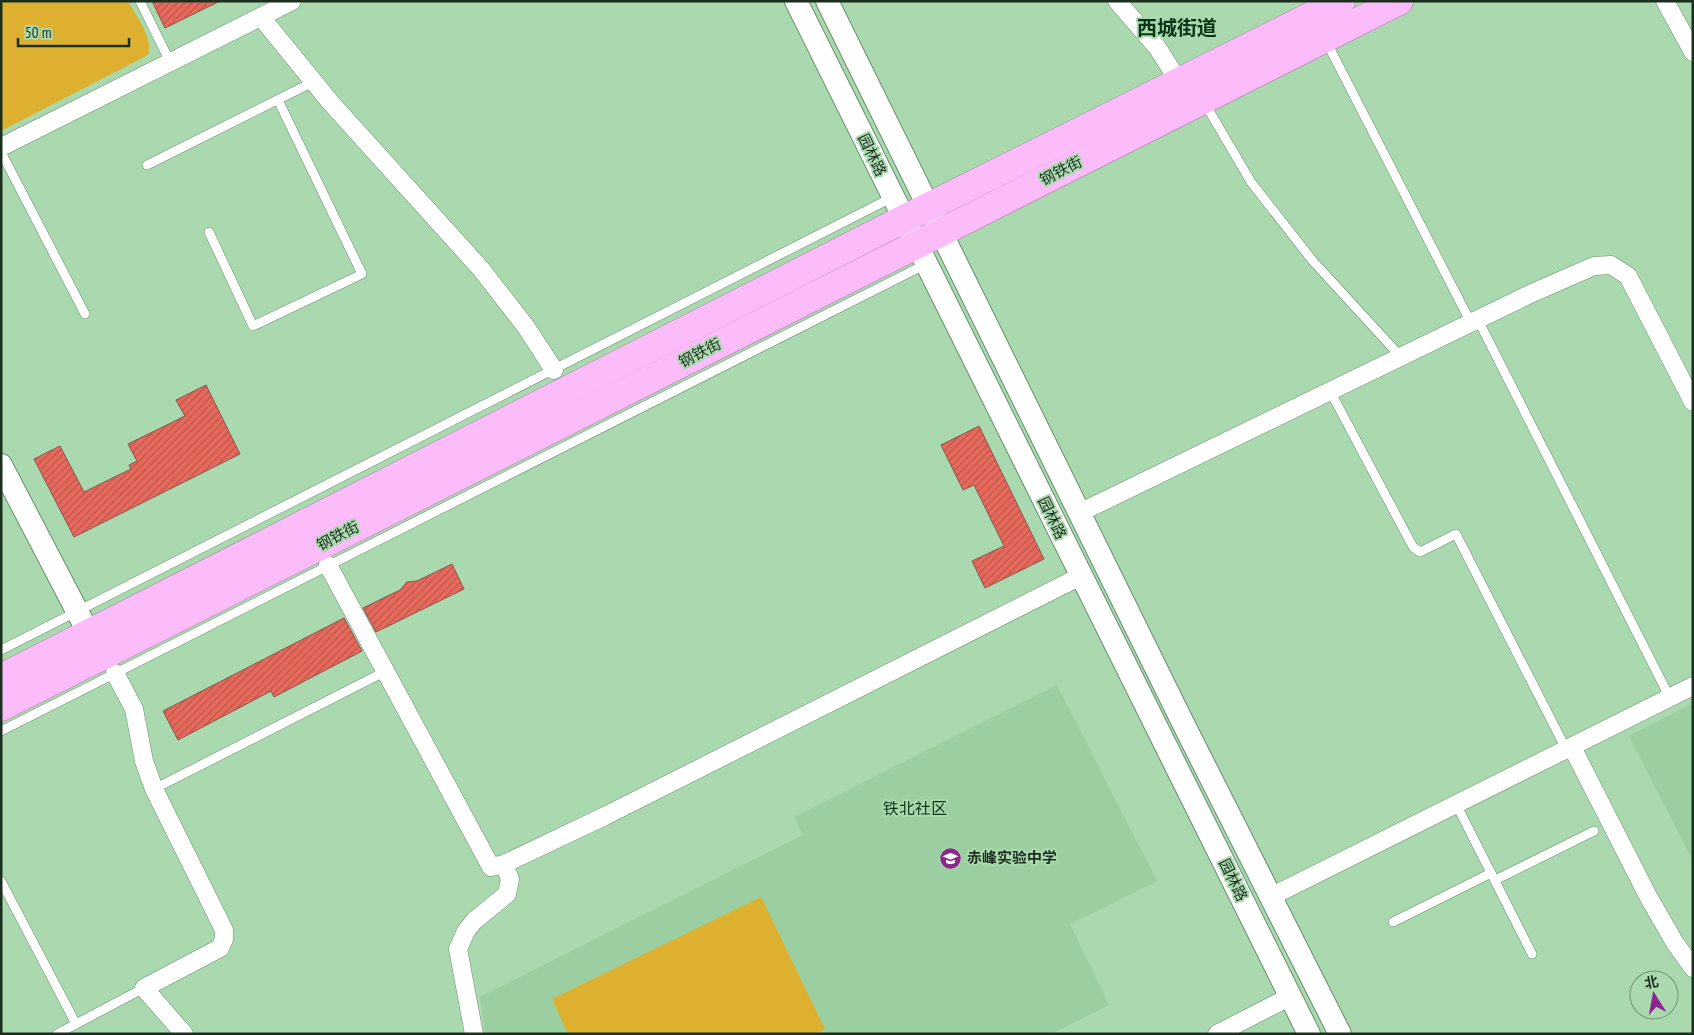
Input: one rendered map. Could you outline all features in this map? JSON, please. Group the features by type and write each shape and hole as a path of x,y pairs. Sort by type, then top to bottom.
{"highway":[{"name":"钢铁街","path":"1,678 83,623 899,208 928,207 1341,1"},
{"name":"钢铁街","path":"1,707 921,254 941,232 1399,1"}],"street":[{"path":"1,147 292,1"},
{"name":"园林路","path":"796,1 1309,1034"},
{"name":"园林路","path":"827,1 1270,897 1340,1034"},
{"path":"1118,1 1157,47 1180,82"},
{"path":"1665,1 1693,52"},
{"path":"261,16 331,103 481,269 526,327 554,370"},
{"path":"1080,512 1474,321 1594,266 1611,265 1628,276 1693,402"},
{"path":"1,465 83,623"},
{"path":"328,566 491,866 504,864 605,816 1081,576"},
{"path":"116,673 134,709 144,761 154,789 224,930 224,939 220,948 144,988 184,1034"},
{"path":"1270,897 1693,686"},
{"path":"1569,748 1649,898 1675,943 1693,968"},
{"path":"474,1034 458,949 466,931 474,921 507,894 510,880 504,864"},
{"path":"1217,1034 1291,996"}],"lane":[{"path":"140,1 170,62"},
{"path":"1325,38 1670,698"},
{"path":"147,165 314,82"},
{"path":"209,232 254,326 362,274 278,100"},
{"path":"1203,100 1251,182 1312,260 1401,357"},
{"path":"1,152 85,314"},
{"path":"1,650 83,623 554,370 899,208"},
{"path":"1,731 328,566 921,254"},
{"path":"1330,391 1413,547 1420,552 1456,534 1569,748"},
{"path":"154,789 386,671"},
{"path":"1456,804 1532,954"},
{"path":"1393,922 1594,831"},
{"path":"1,881 4,894 76,1024"},
{"path":"57,1034 144,988"}],"shaded area":[{"path":"1,1 128,1 149,42 148,55 1,131"},
{"name":"赤峰实验中学","path":"1057,685 1157,881 1070,924 1109,1005 1051,1034 485,1034 480,997 803,835 794,817"},
{"path":"1693,703 1693,861 1629,736"},
{"path":"761,897 825,1029 815,1034 568,1034 552,999"}],"building":[{"path":"152,1 220,1 165,28"},
{"path":"206,385 240,454 74,537 34,459 60,446 84,492 131,469 129,465 137,461 128,444 185,416 176,400"},
{"path":"979,426 1044,559 985,588 972,561 1004,546 974,485 963,490 941,445"},
{"path":"452,564 464,589 376,632 363,608 400,590 407,582 417,581"},
{"path":"344,618 362,651 274,697 271,691 178,740 163,711"}],"place":[{"name":"赤峰实验中学","path":"951,858"}],"district":[{"name":"西城街道","path":"1177,28"},
{"name":"铁北社区","path":"915,808"}]}
